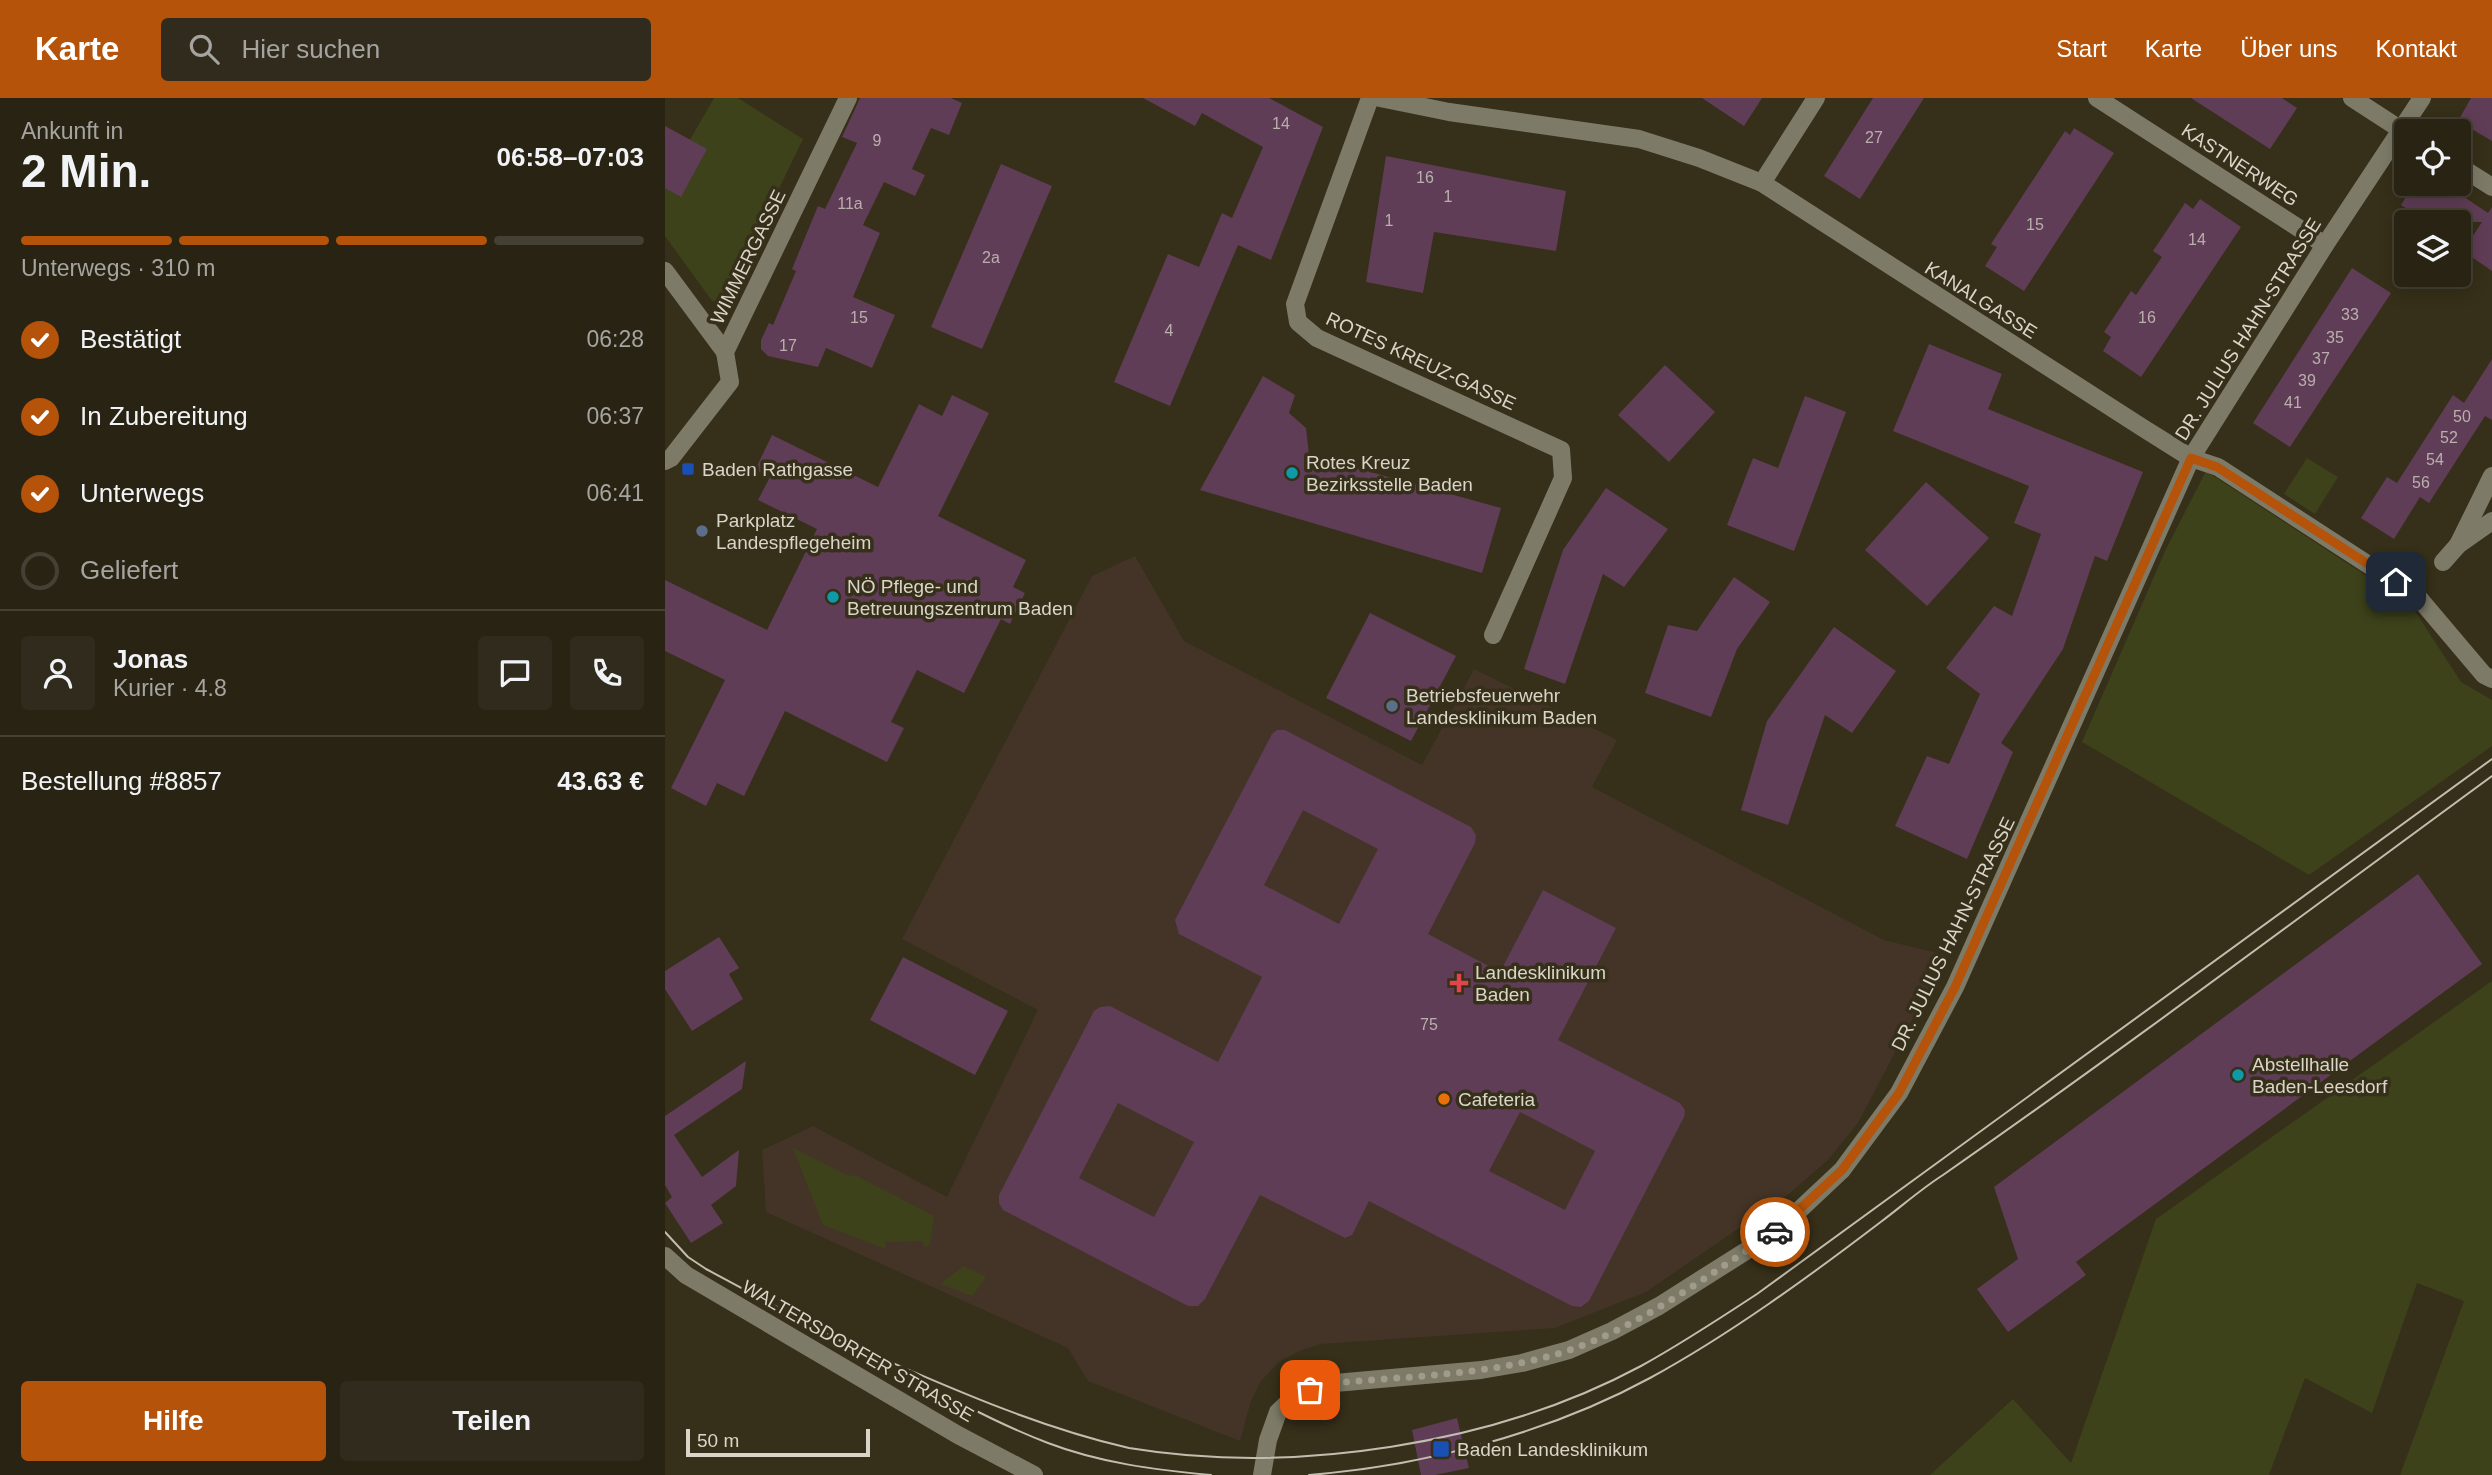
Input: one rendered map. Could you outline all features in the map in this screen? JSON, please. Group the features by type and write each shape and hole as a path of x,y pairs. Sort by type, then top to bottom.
{"street":[{"name":"WIMMERGASSE","path":"665,461 671,458 730,382 725,352 848,98"},
{"name":"ROTES KREUZ-GASSE","path":"1370,98 1295,304 1298,322 1317,338 1561,450 1563,478 1493,635"},
{"name":"KANALGASSE","path":"1380,98 1449,112 1639,139 1699,158 1762,183 2191,458 2217,467 2418,597 2484,675 2492,679"},
{"path":"1762,183 1816,98"},
{"name":"KASTNERWEG","path":"2097,98 2325,245"},
{"path":"2352,98 2394,125"},
{"name":"DR. JULIUS HAHN-STRASSE","path":"2411,119 2422,98"},
{"name":"DR. JULIUS HAHN-STRASSE","path":"1262,1475 1268,1440 1278,1412 1296,1395 1324,1384 1481,1370 1523,1363 1569,1350 1659,1306 1776,1232 1842,1170 1899,1093 1955,987 2191,458 2325,245 2394,146"},
{"path":"2471,174 2492,187"},
{"path":"665,271 725,352"},
{"path":"2459,545 2492,476"},
{"path":"2443,562 2459,545 2492,521"},
{"name":"WALTERSDORFER STRASSE","path":"665,1256 686,1275 958,1435 1034,1475"}],"shaded area":[{"name":"Landesklinikum Baden","path":"1135,556 1184,641 1422,765 1474,669 1617,740 1592,787 1884,940 1946,955 1858,1123 1829,1159 1790,1193 1646,1292 1555,1328 1321,1344 1299,1351 1279,1362 1261,1381 1251,1401 1240,1441 1088,1381 1068,1348 766,1212 762,1150 813,1126 947,1197 1038,1010 902,939 1092,576"}],"green space":[{"path":"714,98 738,98 803,139 725,300 712,301 665,236 665,183"},
{"path":"2307,458 2338,477 2315,514 2284,494"},
{"path":"2206,471 2411,605 2461,682 2492,700 2492,746 2309,875 2082,742 2166,549"},
{"path":"2492,981 2492,1475 2400,1475 2464,1301 2417,1283 2372,1413 2305,1378 2269,1475 1930,1475 2013,1399 2071,1463 2156,1219"},
{"path":"793,1148 849,1176 855,1175 934,1216 930,1245 925,1247 922,1241 885,1242 886,1249 823,1225"},
{"path":"964,1266 986,1277 972,1296 940,1284"}],"building":[{"path":"860,98 951,98 962,103 949,135 931,128 912,169 925,175 915,196 884,182 863,225 880,233 853,297 895,315 872,368 826,348 818,367 768,356 761,349 761,340 769,323 773,325 796,271 792,269 818,206 825,209 857,143 842,137"},
{"path":"1143,98 1269,98 1323,127 1271,260 1238,245 1170,406 1114,382 1168,254 1199,267 1222,213 1232,218 1263,147 1202,113 1195,126"},
{"path":"1702,98 1762,98 1744,126"},
{"path":"1873,98 1924,98 1860,199 1824,176"},
{"path":"2191,98 2282,98 2297,108 2270,149"},
{"path":"2471,98 2492,98 2492,141 2471,129 2471,119 2459,119"},
{"path":"665,126 707,149 681,197 665,188"},
{"path":"2074,128 2114,153 2024,291 1985,266 1997,247 1991,244 2065,131 2070,135"},
{"path":"1386,156 1566,191 1556,251 1434,232 1423,293 1366,282"},
{"path":"1001,164 1052,186 982,349 931,327"},
{"path":"2407,196 2463,196 2488,213 2492,207 2492,271 2471,257 2471,239 2482,222 2471,222 2471,210 2409,210 2401,205"},
{"path":"2200,199 2241,227 2141,377 2103,351 2111,337 2104,332 2131,291 2136,295 2162,257 2153,251 2185,203 2193,209"},
{"path":"2352,268 2391,293 2290,447 2253,423"},
{"path":"1929,344 2002,374 1988,409 2143,472 2107,561 2095,556 2063,649 2001,743 2013,752 1967,859 1895,826 1927,756 1949,764 1980,694 1946,668 1994,606 2012,616 2041,534 2014,523 2029,486 1893,431"},
{"path":"2492,359 2492,420 2485,416 2429,503 2420,497 2394,539 2361,518 2387,477 2397,483 2453,395 2464,403"},
{"path":"1665,365 1715,412 1669,462 1618,415"},
{"name":"Rotes Kreuz Bezirksstelle Baden","path":"1263,376 1295,395 1289,413 1306,428 1309,455 1501,508 1482,573 1200,490"},
{"name":"NÖ Pflege- und Betreuungszentrum Baden","path":"952,395 989,413 938,516 1026,560 1013,587 1025,593 1010,624 1001,619 964,693 917,670 891,722 904,728 887,762 785,711 744,796 717,783 706,806 671,788 725,680 665,651 665,580 767,630 817,529 758,500 770,477 755,470 772,435 878,487 919,404 942,416"},
{"path":"1805,396 1846,412 1794,551 1727,525 1753,458 1778,468"},
{"path":"1926,482 1989,538 1927,606 1865,550"},
{"path":"1606,488 1668,529 1624,587 1603,574 1565,684 1524,669 1563,550"},
{"path":"1734,577 1770,602 1737,649 1711,717 1645,693 1668,625 1697,631"},
{"path":"1370,613 1456,656 1411,741 1326,698"},
{"path":"1834,627 1896,671 1852,733 1825,715 1788,825 1741,810 1767,721"},
{"name":"Landesklinikum Baden","path":"1277,730 1285,730 1471,827 1476,835 1475,843 1428,934 1500,972 1543,890 1616,928 1558,1040 1680,1103 1685,1110 1684,1117 1589,1301 1581,1307 1572,1306 1369,1201 1352,1235 1345,1238 1260,1195 1205,1299 1198,1306 1188,1306 1003,1210 999,1203 999,1195 1094,1011 1100,1007 1110,1006 1218,1062 1262,977 1179,934 1175,920 1272,734","holes":["1303,810 1378,849 1339,924 1264,885","1118,1103 1194,1142 1154,1217 1079,1178","1520,1112 1595,1151 1565,1210 1489,1171"]},
{"name":"Abstellhalle Baden-Leesdorf","path":"2418,874 2482,964 2076,1262 2086,1275 2008,1332 1977,1289 2018,1259 1994,1187"},
{"path":"719,937 739,968 729,974 743,999 692,1031 665,989 665,971"},
{"path":"903,957 1008,1011 975,1075 870,1020"},
{"path":"746,1061 742,1089 674,1135 702,1177 739,1150 736,1186 711,1205 723,1223 691,1243 665,1203 672,1197 665,1185 665,1116"},
{"path":"1457,1418 1469,1468 1421,1475 1412,1430"}],"tram line":[{"path":"842,1341 983,1401 1055,1427 1129,1448 1192,1455 1258,1458 1324,1455 1391,1447 1458,1434 1522,1416 1584,1393 1641,1366 1757,1294 2492,759"},
{"path":"1309,1475 1396,1464 1484,1444 1611,1398 1680,1361 1798,1284 1927,1186 2150,1027 2492,776"},
{"path":"665,1232 688,1257 706,1269 848,1345"},
{"path":"941,1393 1007,1426 1068,1450 1128,1465 1211,1475"}],"way so far":[{"path":"1310,1390 1324,1384 1481,1370 1523,1363 1569,1350 1659,1306 1775,1232"}],"place":[{"name":"Baden Rathgasse","path":"688,469"},
{"name":"Rotes Kreuz Bezirksstelle Baden","path":"1292,473"},
{"name":"Parkplatz Landespflegeheim","path":"702,531"},
{"name":"NÖ Pflege- und Betreuungszentrum Baden","path":"833,597"},
{"name":"Betriebsfeuerwehr Landesklinikum Baden","path":"1392,706"},
{"name":"Landesklinikum Baden","path":"1459,983"},
{"name":"Abstellhalle Baden-Leesdorf","path":"2238,1075"},
{"name":"Cafeteria","path":"1444,1099"},
{"name":"Baden Landesklinikum","path":"1441,1449"}],"route":[{"path":"1775,1232 1842,1170 1899,1093 1955,987 2191,458 2217,467 2396,582"}]}
